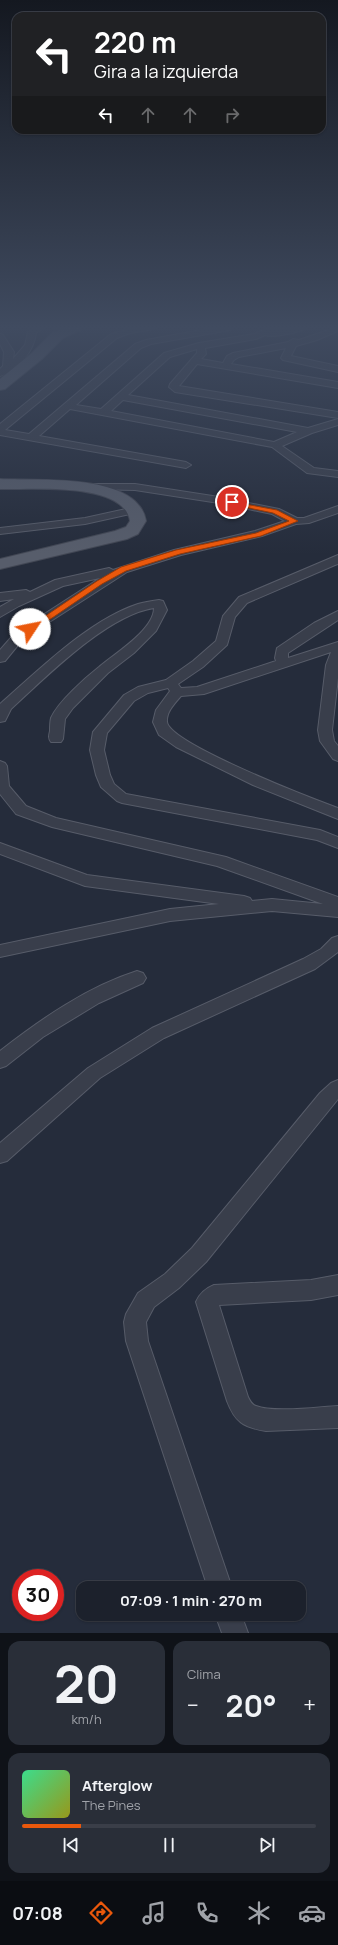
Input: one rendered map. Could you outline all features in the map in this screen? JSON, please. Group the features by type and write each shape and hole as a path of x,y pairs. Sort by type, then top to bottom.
{"main road":[{"path":"0,564 127,533 136,526 138,521 135,510 131,506 114,495 90,487 64,483 2,484"}],"street":[{"path":"0,431 33,403"},
{"path":"31,438 71,403"},
{"path":"103,413 115,403"},
{"path":"156,403 308,431"},
{"path":"259,403 338,416"},
{"path":"68,406 275,445 311,471 338,474"},
{"path":"275,445 308,431 338,422"},
{"path":"0,431 186,466"},
{"path":"90,487 135,488 226,502 275,511 294,521"},
{"path":"0,613 15,603 59,583 123,569 178,552 258,534 294,521 305,521 338,509"},
{"path":"0,531 98,519 135,510"},
{"path":"338,559 331,564 243,600 229,616 222,642 174,687 163,710 160,722 164,732 181,744 258,782 338,814"},
{"path":"0,658 19,636 99,583 123,569"},
{"path":"0,597 37,593"},
{"path":"0,718 5,707 72,648 120,616 149,603 159,604 161,610 152,628 129,650 103,670 68,705 58,719 56,739"},
{"path":"284,663 280,656 282,651 306,634 338,616"},
{"path":"338,756 330,746 332,736 333,665 338,654 338,646 199,691 174,687 143,690 129,698 100,732 97,750 103,775 108,787 122,798 320,835 338,843"},
{"path":"0,766 2,787 21,810 52,822 220,861 338,903"},
{"path":"0,848 86,880 272,905 338,911"},
{"path":"0,951 170,915 272,905"},
{"path":"0,1155 94,1073 158,1033 309,964 327,953 338,942"},
{"path":"0,1062 37,1032 93,998 137,978"},
{"path":"218,1581 137,1341 135,1322 141,1306 146,1300 172,1281 199,1255 317,1110 338,1088"},
{"path":"338,1285 311,1290 214,1295 207,1302 238,1401 246,1413 250,1416 271,1420 338,1417"},
{"path":"231,1621 235,1633"}],"route":[{"path":"30,629 99,583 123,569 178,552 258,534 294,521 275,511 232,502"}]}
